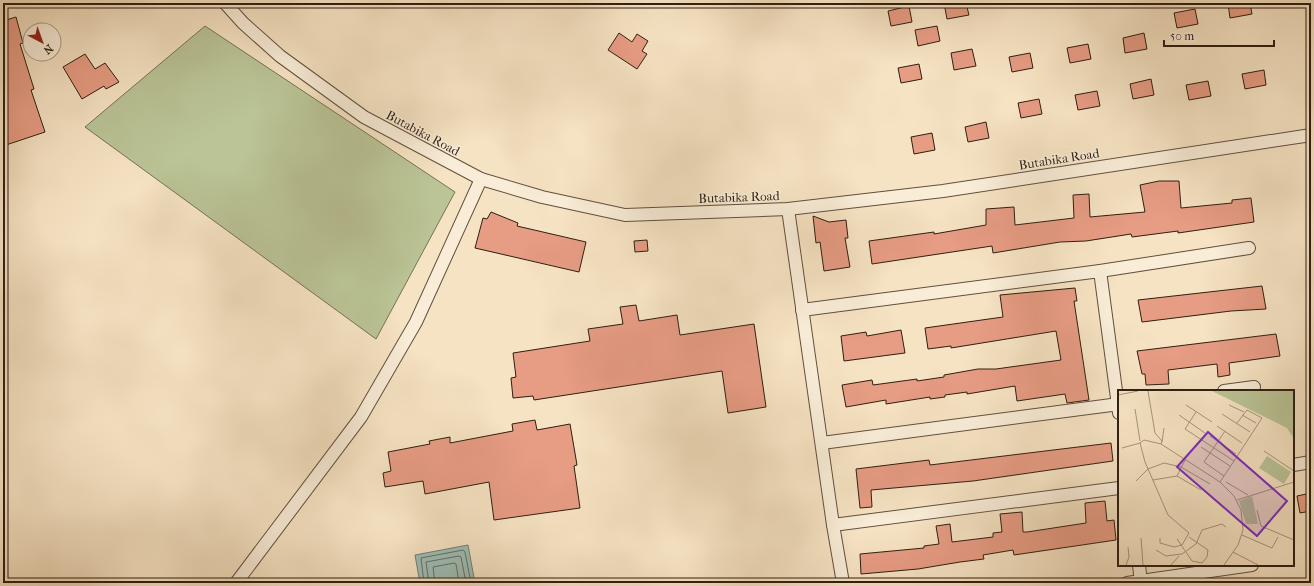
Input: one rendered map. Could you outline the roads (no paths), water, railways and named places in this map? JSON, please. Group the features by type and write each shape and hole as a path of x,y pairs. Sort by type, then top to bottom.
{"street":[{"name":"Butabika Road","path":"224,3 280,56 364,117 481,179 542,197 625,215 788,209 943,191 1311,135"},
{"path":"236,583 361,418 416,322 481,179"},
{"path":"788,209 833,525 843,583"},
{"path":"802,310 1100,271 1249,248"},
{"path":"1100,271 1118,400"},
{"path":"1232,390 1254,387"},
{"path":"822,444 1118,407"},
{"path":"1294,465 1311,462"},
{"path":"833,525 1118,488"},
{"path":"1139,566 1141,582"},
{"path":"1127,583 1245,566"}],"water":[{"path":"468,545 475,583 420,583 415,555"}]}
